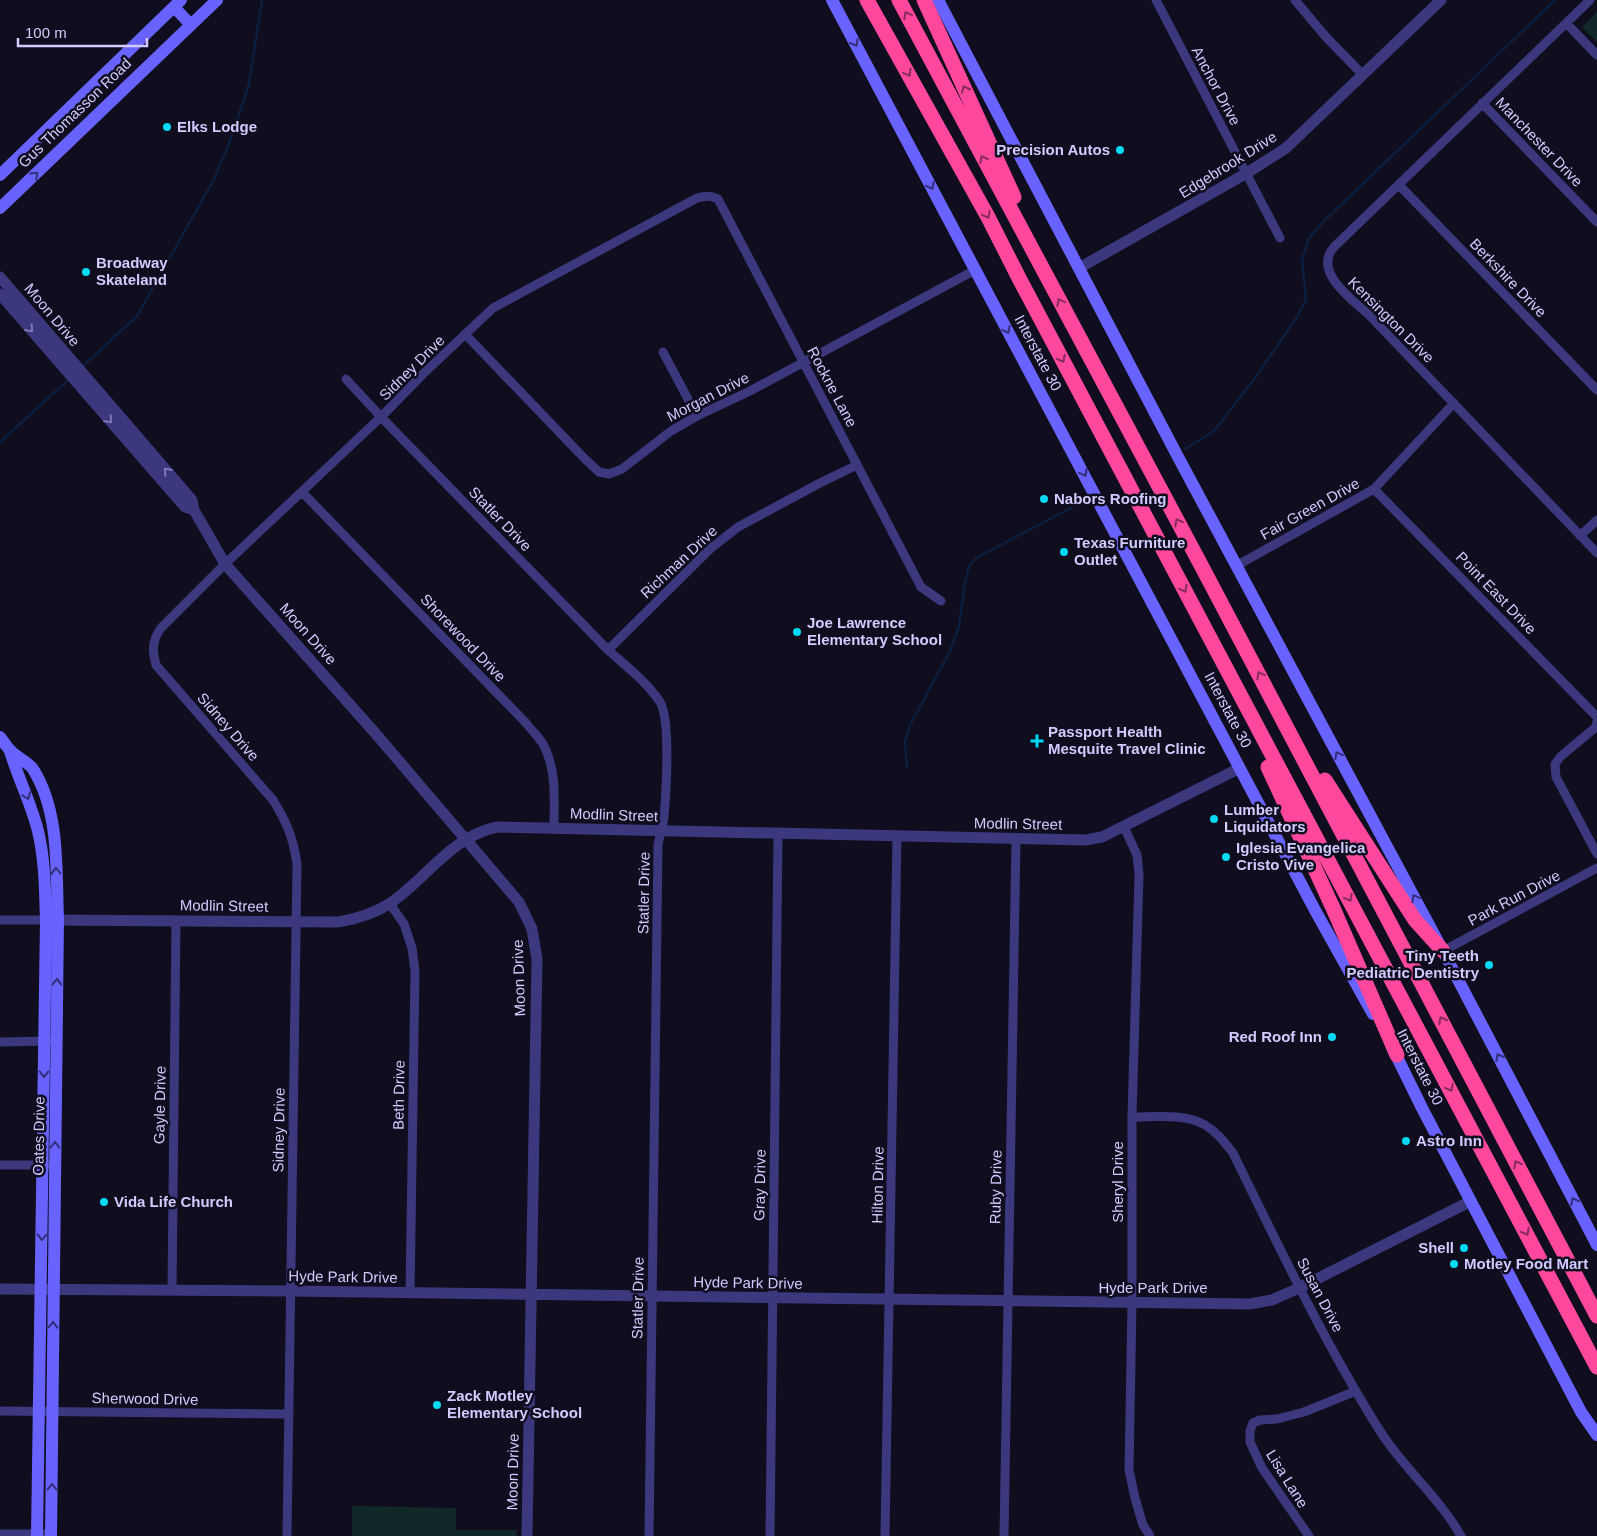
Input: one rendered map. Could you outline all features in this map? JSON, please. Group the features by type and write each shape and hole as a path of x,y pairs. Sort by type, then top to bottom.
{"highway":[{"path":"867,0 988,217 1024,289 1597,1367"},
{"path":"899,0 1272,699 1597,1316"},
{"path":"924,0 1007,181 1048,279"},
{"path":"1235,686 1269,769 1334,908 1397,1055"},
{"path":"1272,699 1414,920 1443,951"}],"main road":[{"name":"Gus Thomasson Road","path":"0,208 217,0"},
{"name":"Interstate 30","path":"832,0 1316,912 1397,1055 1422,1108 1581,1412 1597,1435"},
{"path":"938,0 1236,566 1443,951 1597,1244"},
{"name":"Gus Thomasson Road","path":"0,175 178,4"},
{"path":"178,4 191,24"},
{"name":"Oates Drive","path":"0,737 10,751 16,773 27,794 38,832 52,920 46,1411 38,1535"},
{"name":"Oates Drive","path":"46,1411 51,1535"}],"street":[{"name":"Anchor Drive","path":"1156,0 1280,238"},
{"path":"1295,0 1326,37 1364,75"},
{"name":"Edgebrook Drive","path":"1079,268 1247,173 1286,148 1441,0"},
{"name":"Kensington Drive","path":"1590,0 1331,250 1328,262 1329,272 1334,282 1454,403 1597,553"},
{"path":"1567,24 1597,55"},
{"name":"Manchester Drive","path":"1482,103 1597,222"},
{"name":"Berkshire Drive","path":"1398,185 1597,390"},
{"name":"Rockne Lane","path":"696,198 712,196 718,199 921,587 940,601"},
{"name":"Sidney Drive","path":"287,1536 296,922 294,844 286,821 273,800 156,665 152,653 154,638 160,628 225,564 493,308 696,198"},
{"name":"Morgan Drive","path":"465,334 599,472 609,474 622,469 664,436 697,416 750,391 975,270"},
{"name":"Moon Drive","path":"0,277 64,361"},
{"name":"Moon Drive","path":"0,294 81,380 185,507 194,510 225,564 466,839 519,902 529,920 535,939 537,958 527,1536"},
{"path":"663,352 697,416"},
{"name":"Statler Drive","path":"346,379 608,650 652,693 663,710 666,732 664,819 658,844 649,1536"},
{"name":"Fair Green Drive","path":"1236,566 1374,489 1454,403"},
{"name":"Richman Drive","path":"608,650 710,549 738,527 857,465"},
{"name":"Point East Drive","path":"1374,489 1597,717"},
{"name":"Shorewood Drive","path":"302,492 527,724 543,744 551,764 554,783 554,828"},
{"path":"1580,536 1597,520"},
{"path":"1597,721 1596,727 1560,757 1555,764 1556,777 1597,854"},
{"name":"Modlin Street","path":"0,920 338,922 353,920 373,913 390,904 466,839 497,826 1086,840 1102,838 1240,768"},
{"name":"Sheryl Drive","path":"1124,827 1137,855 1139,875 1132,1117 1132,1304 1129,1470 1143,1525 1150,1536"},
{"name":"Gray Drive","path":"770,1536 778,834"},
{"name":"Hilton Drive","path":"885,1536 897,835"},
{"name":"Ruby Drive","path":"1004,1536 1016,839"},
{"name":"Park Run Drive","path":"1443,951 1597,868"},
{"name":"Beth Drive","path":"390,904 404,924 412,948 414,971 410,1293"},
{"name":"Gayle Drive","path":"172,1290 176,920"},
{"path":"0,1042 50,1041"},
{"name":"Susan Drive","path":"1132,1117 1180,1118 1200,1123 1221,1139 1233,1153 1299,1288 1356,1391 1397,1456 1433,1496 1454,1523 1461,1536"},
{"path":"0,1165 49,1165"},
{"name":"Hyde Park Drive","path":"0,1289 1250,1304 1272,1300 1299,1288 1471,1201"},
{"name":"Lisa Lane","path":"1309,1536 1262,1468 1250,1442 1250,1431 1253,1423 1260,1420 1278,1419 1304,1412 1356,1391"},
{"name":"Sherwood Drive","path":"0,1411 289,1414"},
{"path":"0,1534 51,1535"}],"green space":[{"path":"1597,12 1597,42 1582,27"},
{"path":"352,1506 456,1508 456,1530 517,1530 517,1536 352,1536"}],"waterway":[{"path":"82,367 137,316 213,181 227,149 249,84 262,0"},
{"path":"1185,449 1214,431 1255,378 1297,317 1306,299 1302,260 1309,238 1324,221 1555,0"},
{"path":"0,442 69,379"},
{"path":"907,767 905,742 909,727 950,651 959,626 969,566 976,558 1086,500"}],"place":[{"name":"Elks Lodge","path":"167,127"},
{"name":"Precision Autos","path":"1120,150"},
{"name":"Broadway Skateland","path":"86,272"},
{"name":"Nabors Roofing","path":"1044,499"},
{"name":"Texas Furniture Outlet","path":"1064,552"},
{"name":"Joe Lawrence Elementary School","path":"797,632"},
{"name":"Passport Health Mesquite Travel Clinic","path":"1037,741"},
{"name":"Lumber Liquidators","path":"1214,819"},
{"name":"Iglesia Evangelica Cristo Vive","path":"1226,857"},
{"name":"Tiny Teeth Pediatric Dentistry","path":"1489,965"},
{"name":"Red Roof Inn","path":"1332,1037"},
{"name":"Astro Inn","path":"1406,1141"},
{"name":"Vida Life Church","path":"104,1202"},
{"name":"Shell","path":"1464,1248"},
{"name":"Motley Food Mart","path":"1454,1264"},
{"name":"Zack Motley Elementary School","path":"437,1405"}]}
